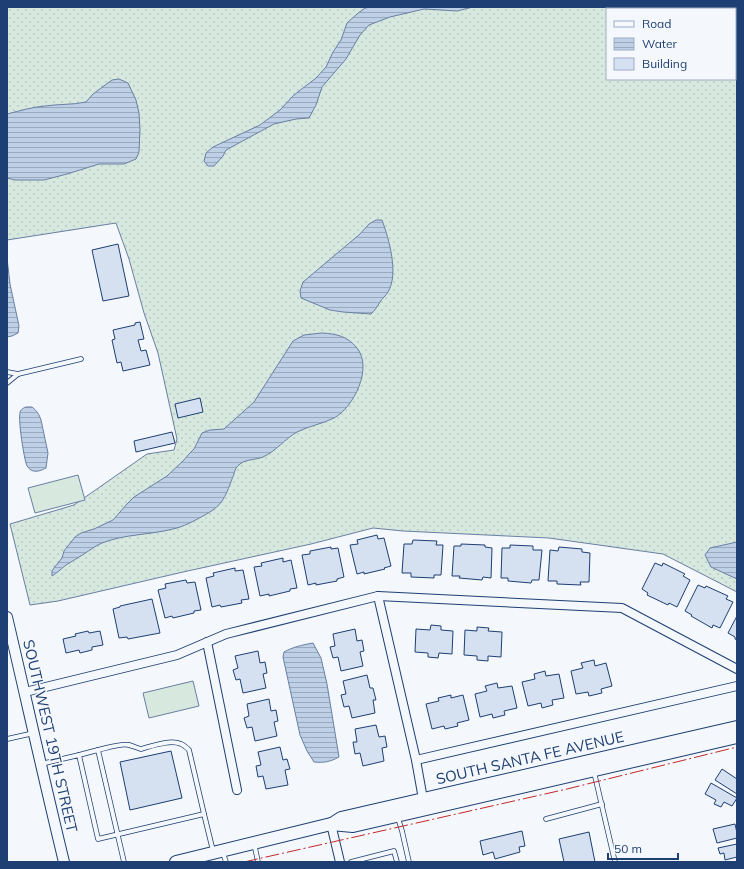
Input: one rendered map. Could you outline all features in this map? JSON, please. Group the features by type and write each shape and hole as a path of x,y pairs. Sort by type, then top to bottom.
{"main road":[{"name":"SOUTH SANTA FE AVENUE","path":"184,861 221,855 254,843 331,824 341,818 737,727"},
{"name":"SOUTH SANTA FE AVENUE","path":"331,824 353,826 737,737"}],"street":[{"path":"378,596 416,760 423,799"},
{"path":"25,692 177,655 226,634 378,596 622,608 737,669"},
{"name":"SOUTHWEST 19TH STREET","path":"7,617 64,862"},
{"path":"207,642 238,790"},
{"path":"416,760 737,686"},
{"path":"331,824 339,862"}],"lane":[{"path":"7,372 18,374 81,359"},
{"path":"7,383 18,374"},
{"path":"7,739 34,733"},
{"path":"40,764 124,744 142,749 170,742 182,744 189,750 204,814 221,855"},
{"path":"98,750 124,862"},
{"path":"79,755 98,839 204,814"},
{"path":"594,770 615,862"},
{"path":"546,819 602,804"},
{"path":"397,815 409,862"},
{"path":"254,843 258,862"},
{"path":"351,862 394,852 396,862"}],"shaded area":[{"path":"7,7 737,7 737,592 663,554 549,538 403,531 373,528 311,544 58,601 30,605 10,524 74,505 147,454 174,450 177,439 158,353 144,313 129,259 116,223 7,240"},
{"path":"78,475 85,500 35,513 28,488"},
{"path":"193,681 199,706 149,718 143,693"}],"water":[{"path":"473,7 457,11 424,9 390,17 369,25 360,35 346,59 322,87 316,105 309,118 296,119 274,124 226,150 214,166 208,166 204,161 206,153 213,147 260,125 280,110 294,95 316,78 326,67 341,40 347,23 365,8"},
{"path":"119,79 128,83 136,100 139,113 139,152 136,159 124,164 99,164 44,180 15,180 7,178 7,114 26,109 86,102 93,94 112,80"},
{"path":"376,220 382,220 390,246 393,276 388,292 372,313 330,310 301,298 300,291 303,282 360,234 369,224"},
{"path":"7,258 10,284 19,326 18,333 7,337"},
{"path":"322,333 337,335 345,338 357,348 361,356 363,366 359,386 348,405 341,413 334,418 297,432 272,452 263,457 245,461 240,464 236,469 222,501 215,509 203,516 177,528 119,538 102,543 66,565 52,576 52,571 62,558 64,551 75,537 81,533 113,520 134,497 167,476 194,449 202,433 210,430 224,429 254,402 293,341 304,335"},
{"path":"26,407 32,407 37,411 41,420 48,453 46,468 39,471 33,471 27,466 24,456 20,417 21,411"},
{"path":"737,542 737,579 711,567 705,555 710,548"},
{"path":"313,643 321,658 327,684 339,757 323,762 314,762 300,735 283,657 284,652 287,650"}],"building":[{"path":"118,244 129,296 103,301 92,250"},
{"path":"140,322 144,339 138,340 141,351 146,350 150,365 123,371 121,362 117,363 112,340 115,339 113,330 135,325 135,323"},
{"path":"200,398 203,412 178,418 175,404"},
{"path":"172,432 175,443 136,452 134,441"},
{"path":"377,535 378,539 384,538 391,566 364,574 364,572 357,574 350,545 358,544 357,540"},
{"path":"413,540 437,541 436,545 443,545 441,575 434,575 434,578 411,577 411,573 402,573 404,544 412,544"},
{"path":"461,544 485,545 485,547 492,548 491,578 483,577 482,580 452,576 454,546 461,546"},
{"path":"510,545 533,546 533,550 542,550 539,580 532,580 531,583 508,581 508,578 501,578 502,548 510,548"},
{"path":"331,547 331,549 338,548 344,577 337,579 337,581 308,585 302,555 310,554 310,551"},
{"path":"559,547 582,549 582,552 590,553 589,582 580,582 581,585 557,584 557,581 548,581 550,550 558,551"},
{"path":"283,558 283,562 291,560 297,588 269,596 269,594 260,596 254,567 262,566 261,563"},
{"path":"655,563 662,566 663,563 685,574 683,576 690,580 677,607 669,603 668,605 647,595 648,593 642,589"},
{"path":"235,568 235,571 243,570 249,599 241,600 242,603 212,607 206,578 214,576 213,573"},
{"path":"186,580 187,583 195,582 201,610 173,618 172,616 165,618 158,590 166,588 165,584"},
{"path":"698,585 705,588 706,586 728,596 726,599 733,602 720,628 713,625 712,628 685,611"},
{"path":"152,599 160,633 128,639 127,637 119,638 113,609"},
{"path":"737,616 737,640 728,633"},
{"path":"431,625 441,626 441,630 453,631 452,654 439,653 438,658 428,657 428,653 415,652 416,629 430,630"},
{"path":"477,627 489,628 488,631 502,632 501,657 488,656 488,661 477,660 477,656 464,655 465,630 477,631"},
{"path":"355,629 357,641 362,640 364,651 360,652 363,666 341,671 338,657 333,658 330,647 335,646 333,634"},
{"path":"88,631 89,633 100,631 103,645 92,647 92,650 80,653 79,650 66,653 63,639"},
{"path":"258,651 260,663 265,662 267,673 263,674 266,688 243,693 240,679 236,680 233,670 238,668 235,656"},
{"path":"594,660 595,666 606,663 612,686 601,689 602,693 589,696 588,692 576,694 571,671 583,668 581,663"},
{"path":"545,671 546,676 559,674 564,698 552,700 553,705 542,708 541,703 528,706 522,682 535,679 534,674"},
{"path":"367,675 370,688 373,688 376,700 373,700 375,713 352,718 349,706 344,707 341,695 346,694 343,681"},
{"path":"497,683 498,688 512,686 517,708 504,711 505,715 493,718 492,714 480,717 475,694 487,691 485,686"},
{"path":"451,695 451,698 463,695 469,720 457,723 458,726 445,729 444,726 432,729 426,704 439,701 438,698"},
{"path":"269,699 271,711 276,710 278,721 274,722 277,736 255,741 252,727 247,728 244,718 249,716 247,704"},
{"path":"376,725 379,737 385,736 387,747 382,748 384,761 363,766 360,753 355,754 353,742 357,742 355,729"},
{"path":"280,747 283,760 287,759 290,769 285,770 288,785 266,789 263,776 258,777 256,766 261,765 258,752"},
{"path":"171,751 182,798 130,810 120,762"},
{"path":"722,769 737,779 737,794 715,780"},
{"path":"711,783 737,798 732,806 724,802 721,807 714,804 716,800 705,794"},
{"path":"735,824 737,838 717,843 713,829"},
{"path":"522,831 525,846 519,847 520,852 495,859 493,852 483,855 480,841"},
{"path":"589,832 595,862 564,862 559,839"},
{"path":"737,844 737,857 725,860 724,853 720,854 718,848"}],"power":[{"path":"244,862 567,789 737,747"}]}
